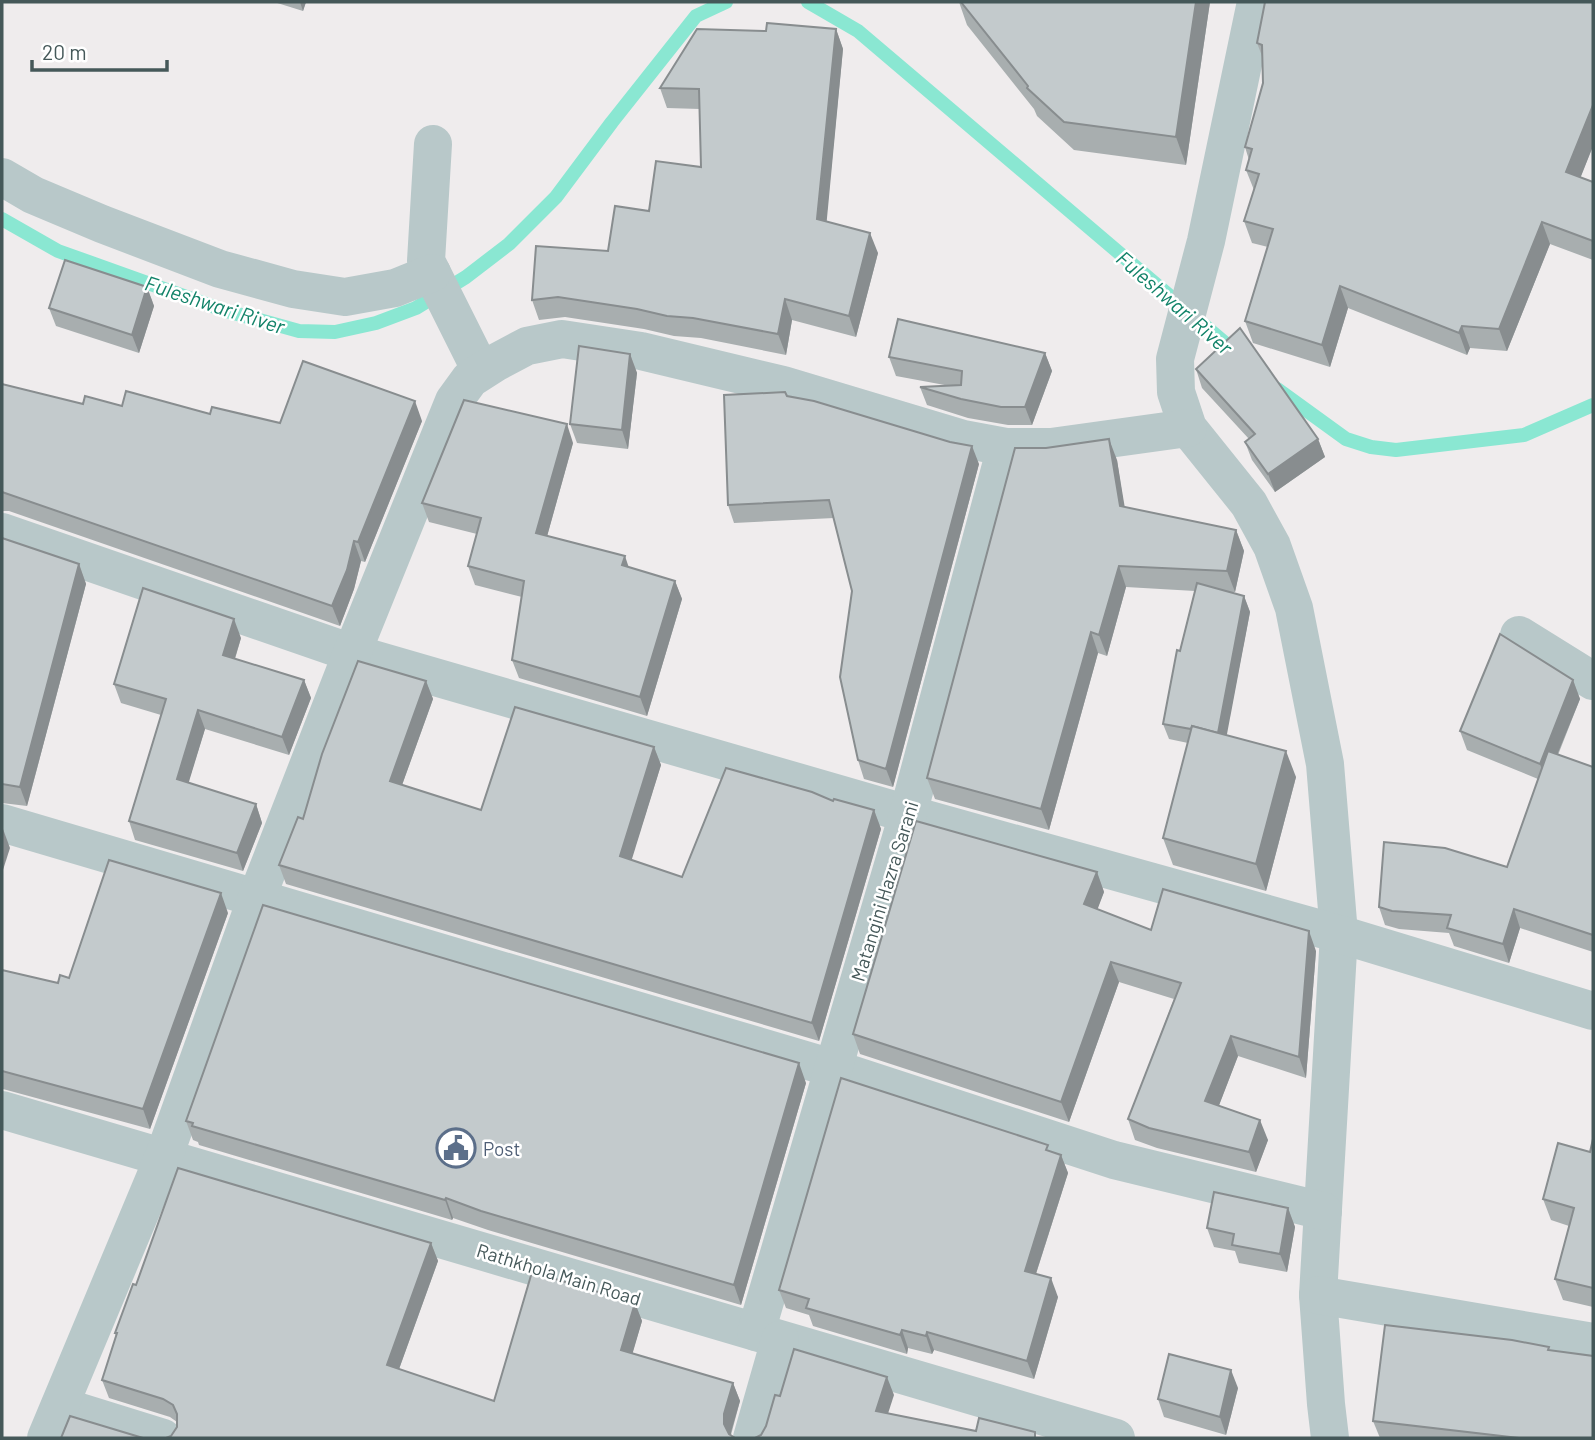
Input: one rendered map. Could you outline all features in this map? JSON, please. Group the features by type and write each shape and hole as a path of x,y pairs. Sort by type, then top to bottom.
{"street":[{"path":"1256,2 1206,241 1175,359 1176,392 1188,428 1249,504 1272,546 1294,608 1325,764 1339,934 1318,1295 1325,1404 1330,1438"},
{"path":"433,144 426,261 481,371"},
{"path":"2,177 33,195 220,269 293,289 345,297 395,288 434,277"},
{"path":"163,1438 53,1422 164,1156 257,897 352,653 454,401 470,379 527,346 562,339 641,351 783,385 963,439 1006,447 1051,447 1188,428"},
{"name":"Matangini Hazra Sarani","path":"752,1438 768,1336 832,1068 908,814 1006,447"},
{"path":"2,532 352,653 908,814 1339,934 1593,1011"},
{"path":"1519,635 1593,681"},
{"path":"2,824 832,1068 1114,1160 1323,1211"},
{"name":"Rathkhola Main Road","path":"2,1110 1116,1438"},
{"path":"1318,1295 1593,1342"}],"building":[{"path":"961,2 1196,2 1176,137 1064,122 1027,88"},
{"path":"1265,2 1593,2 1593,105 1566,172 1593,182 1593,241 1542,222 1499,329 1462,326 1459,333 1340,286 1322,345 1245,321 1273,229 1244,221 1259,174 1246,170 1252,149 1245,147 1263,83 1262,45 1257,43"},
{"path":"767,23 836,29 817,219 870,233 849,316 785,299 778,334 558,297 532,300 536,246 608,251 615,206 649,211 656,161 701,167 699,89 660,88 697,29 766,31"},
{"path":"65,260 147,287 132,335 49,308"},
{"path":"898,319 1045,353 1025,407 1001,407 920,387 961,385 962,371 889,357"},
{"path":"1240,328 1318,439 1268,474 1245,442 1255,434 1196,369"},
{"path":"579,346 630,354 622,430 570,424"},
{"path":"303,361 415,401 358,542 354,541 347,570 332,606 2,492 2,384 83,404 85,396 122,406 126,391 210,414 212,407 280,423"},
{"path":"785,392 787,396 814,401 950,442 972,446 886,769 858,760 840,677 852,591 829,500 728,505 724,395"},
{"path":"464,400 567,424 536,533 625,556 622,565 675,581 640,697 512,660 524,581 468,566 481,518 422,503"},
{"path":"1109,439 1120,506 1236,530 1227,571 1119,566 1099,635 1091,632 1041,809 927,778 1015,448 1046,448"},
{"path":"2,538 79,564 20,787 2,784"},
{"path":"1197,583 1244,596 1218,733 1192,726 1191,729 1163,724 1177,650 1180,651"},
{"path":"143,588 234,619 223,655 304,680 282,737 198,710 177,779 256,804 237,853 129,821 166,699 114,684"},
{"path":"1500,634 1573,680 1540,764 1460,731"},
{"path":"358,661 426,681 390,781 481,810 515,707 654,747 620,856 682,877 726,768 812,792 833,801 834,799 874,810 812,1023 279,865 298,817 303,819 322,754"},
{"path":"1192,726 1286,751 1256,864 1163,838"},
{"path":"1548,751 1593,767 1593,935 1514,909 1503,944 1447,928 1451,915 1392,911 1379,907 1384,842 1445,848 1507,867"},
{"path":"916,821 1097,872 1084,904 1151,930 1163,889 1309,931 1299,1057 1231,1036 1205,1101 1260,1120 1249,1152 1149,1128 1128,1119 1181,983 1111,962 1061,1102 853,1034"},
{"path":"109,860 221,893 143,1109 2,1071 2,970 58,983 60,975 69,978"},
{"path":"263,905 799,1063 734,1285 481,1211 446,1198 445,1200 192,1126 193,1123 186,1121"},
{"path":"841,1078 1048,1145 1046,1150 1061,1155 1025,1271 1051,1278 1027,1361 927,1332 926,1336 902,1330 900,1335 806,1308 809,1299 779,1290"},
{"path":"1593,1139 1593,1288 1555,1279 1574,1208 1543,1199 1558,1143 1590,1152"},
{"path":"178,1168 431,1243 387,1365 494,1401 532,1272 635,1303 621,1350 733,1383 724,1414 724,1424 729,1434 735,1438 166,1438 171,1436 177,1427 177,1414 173,1405 163,1399 102,1380 115,1333 133,1284 136,1285"},
{"path":"1214,1192 1288,1208 1280,1254 1232,1245 1234,1234 1207,1228"},
{"path":"1385,1325 1512,1340 1549,1347 1548,1350 1593,1356 1593,1438 1519,1438 1373,1421"},
{"path":"794,1349 887,1377 876,1411 976,1431 979,1418 1035,1432 1035,1438 755,1438 761,1435 766,1426 775,1395 780,1396"},
{"path":"1169,1354 1231,1370 1220,1417 1158,1399"},
{"path":"70,1416 143,1438 61,1438"}],"waterway":[{"name":"Fuleshwari River","path":"2,219 58,251 223,310 299,331 335,332 376,323 416,308 466,277 509,244 556,197 696,16 726,2"},
{"name":"Fuleshwari River","path":"808,2 858,31 1238,354"},
{"name":"Fuleshwari River","path":"1277,389 1346,439 1371,447 1396,450 1524,435 1593,405"}],"place":[{"name":"Post","path":"456,1148"}]}
